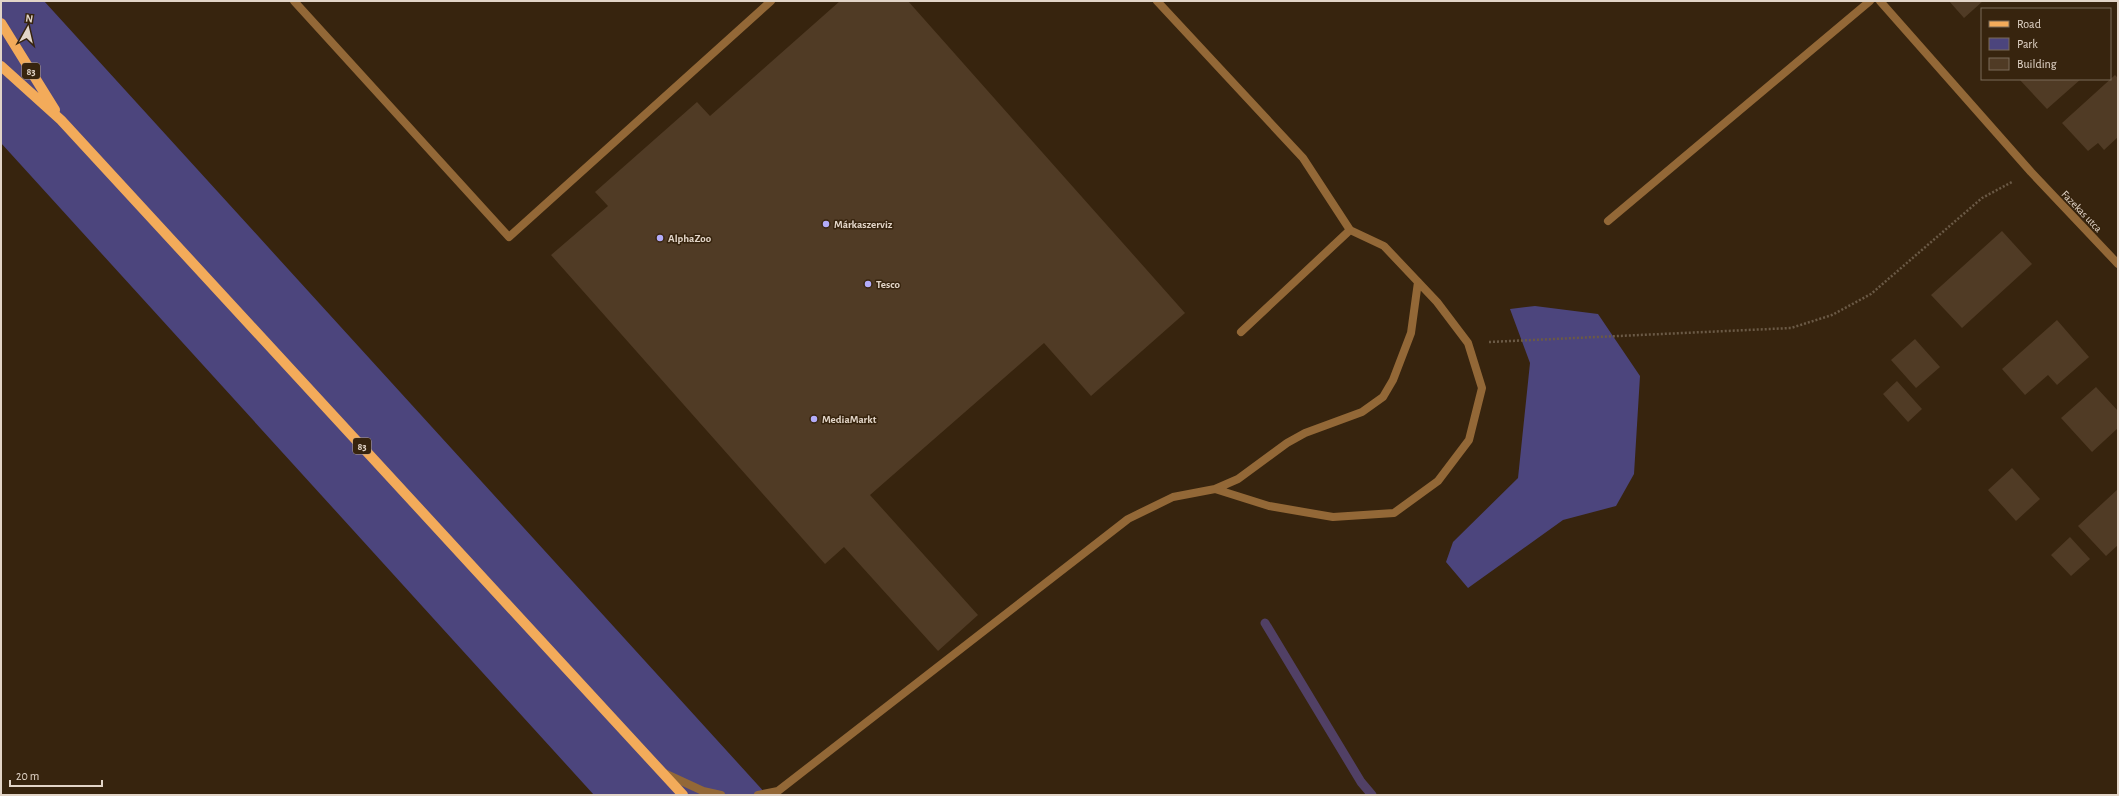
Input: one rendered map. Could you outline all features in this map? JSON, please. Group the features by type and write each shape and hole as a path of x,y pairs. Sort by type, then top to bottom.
{"main road":[{"name":"83","path":"1,23 61,120"},
{"name":"83","path":"1,66 61,120 683,795"}],"street":[{"path":"294,1 509,237 771,1"},
{"path":"1157,1 1303,158 1350,230 1384,246 1437,302 1468,343 1482,388 1469,440 1438,481 1394,513 1333,517 1269,506 1215,489"},
{"path":"1608,222 1870,1"},
{"name":"Fazekas utca","path":"1880,1 2031,172 2118,264"},
{"path":"1241,332 1350,230"},
{"path":"758,795 777,793 1128,519 1173,497 1215,489 1238,478 1287,443 1305,433 1362,412 1383,397 1393,380 1411,333 1418,282"},
{"path":"663,773 703,791 721,795"}],"path":[{"path":"1468,343 1790,328 1832,315 1871,294 1982,198 2031,172"}],"green space":[{"path":"1,1 44,1 767,795 594,795 1,143"},
{"path":"1535,306 1598,314 1640,376 1634,474 1616,506 1563,520 1468,588 1446,562 1453,542 1518,478 1530,363 1510,309"}],"building":[{"name":"Tesco","path":"840,1 908,1 1185,313 1091,396 1044,343 870,495 978,615 938,651 844,547 825,564 551,255 608,206 595,192 697,102 710,116"},
{"path":"1949,1 1983,1 1964,18"},
{"path":"2115,75 2118,78 2118,137 2104,150 2098,143 2088,151 2062,123"},
{"path":"2020,80 2080,80 2047,109"},
{"path":"2002,231 2032,264 1962,328 1931,295"},
{"path":"2057,320 2089,357 2057,385 2048,375 2025,395 2002,369"},
{"path":"1915,339 1940,367 1916,388 1891,360"},
{"path":"1897,381 1922,409 1908,422 1883,394"},
{"path":"2096,387 2118,411 2118,428 2092,452 2061,418"},
{"path":"2012,468 2040,499 2016,521 1988,490"},
{"path":"2118,489 2118,545 2106,556 2078,526"},
{"path":"2070,537 2090,559 2071,576 2051,555"}],"waterway":[{"path":"1265,623 1361,782 1372,795"}],"place":[{"name":"Márkaszerviz","path":"826,224"},
{"name":"AlphaZoo","path":"660,238"},
{"name":"Tesco","path":"868,284"},
{"name":"MediaMarkt","path":"814,419"}]}
